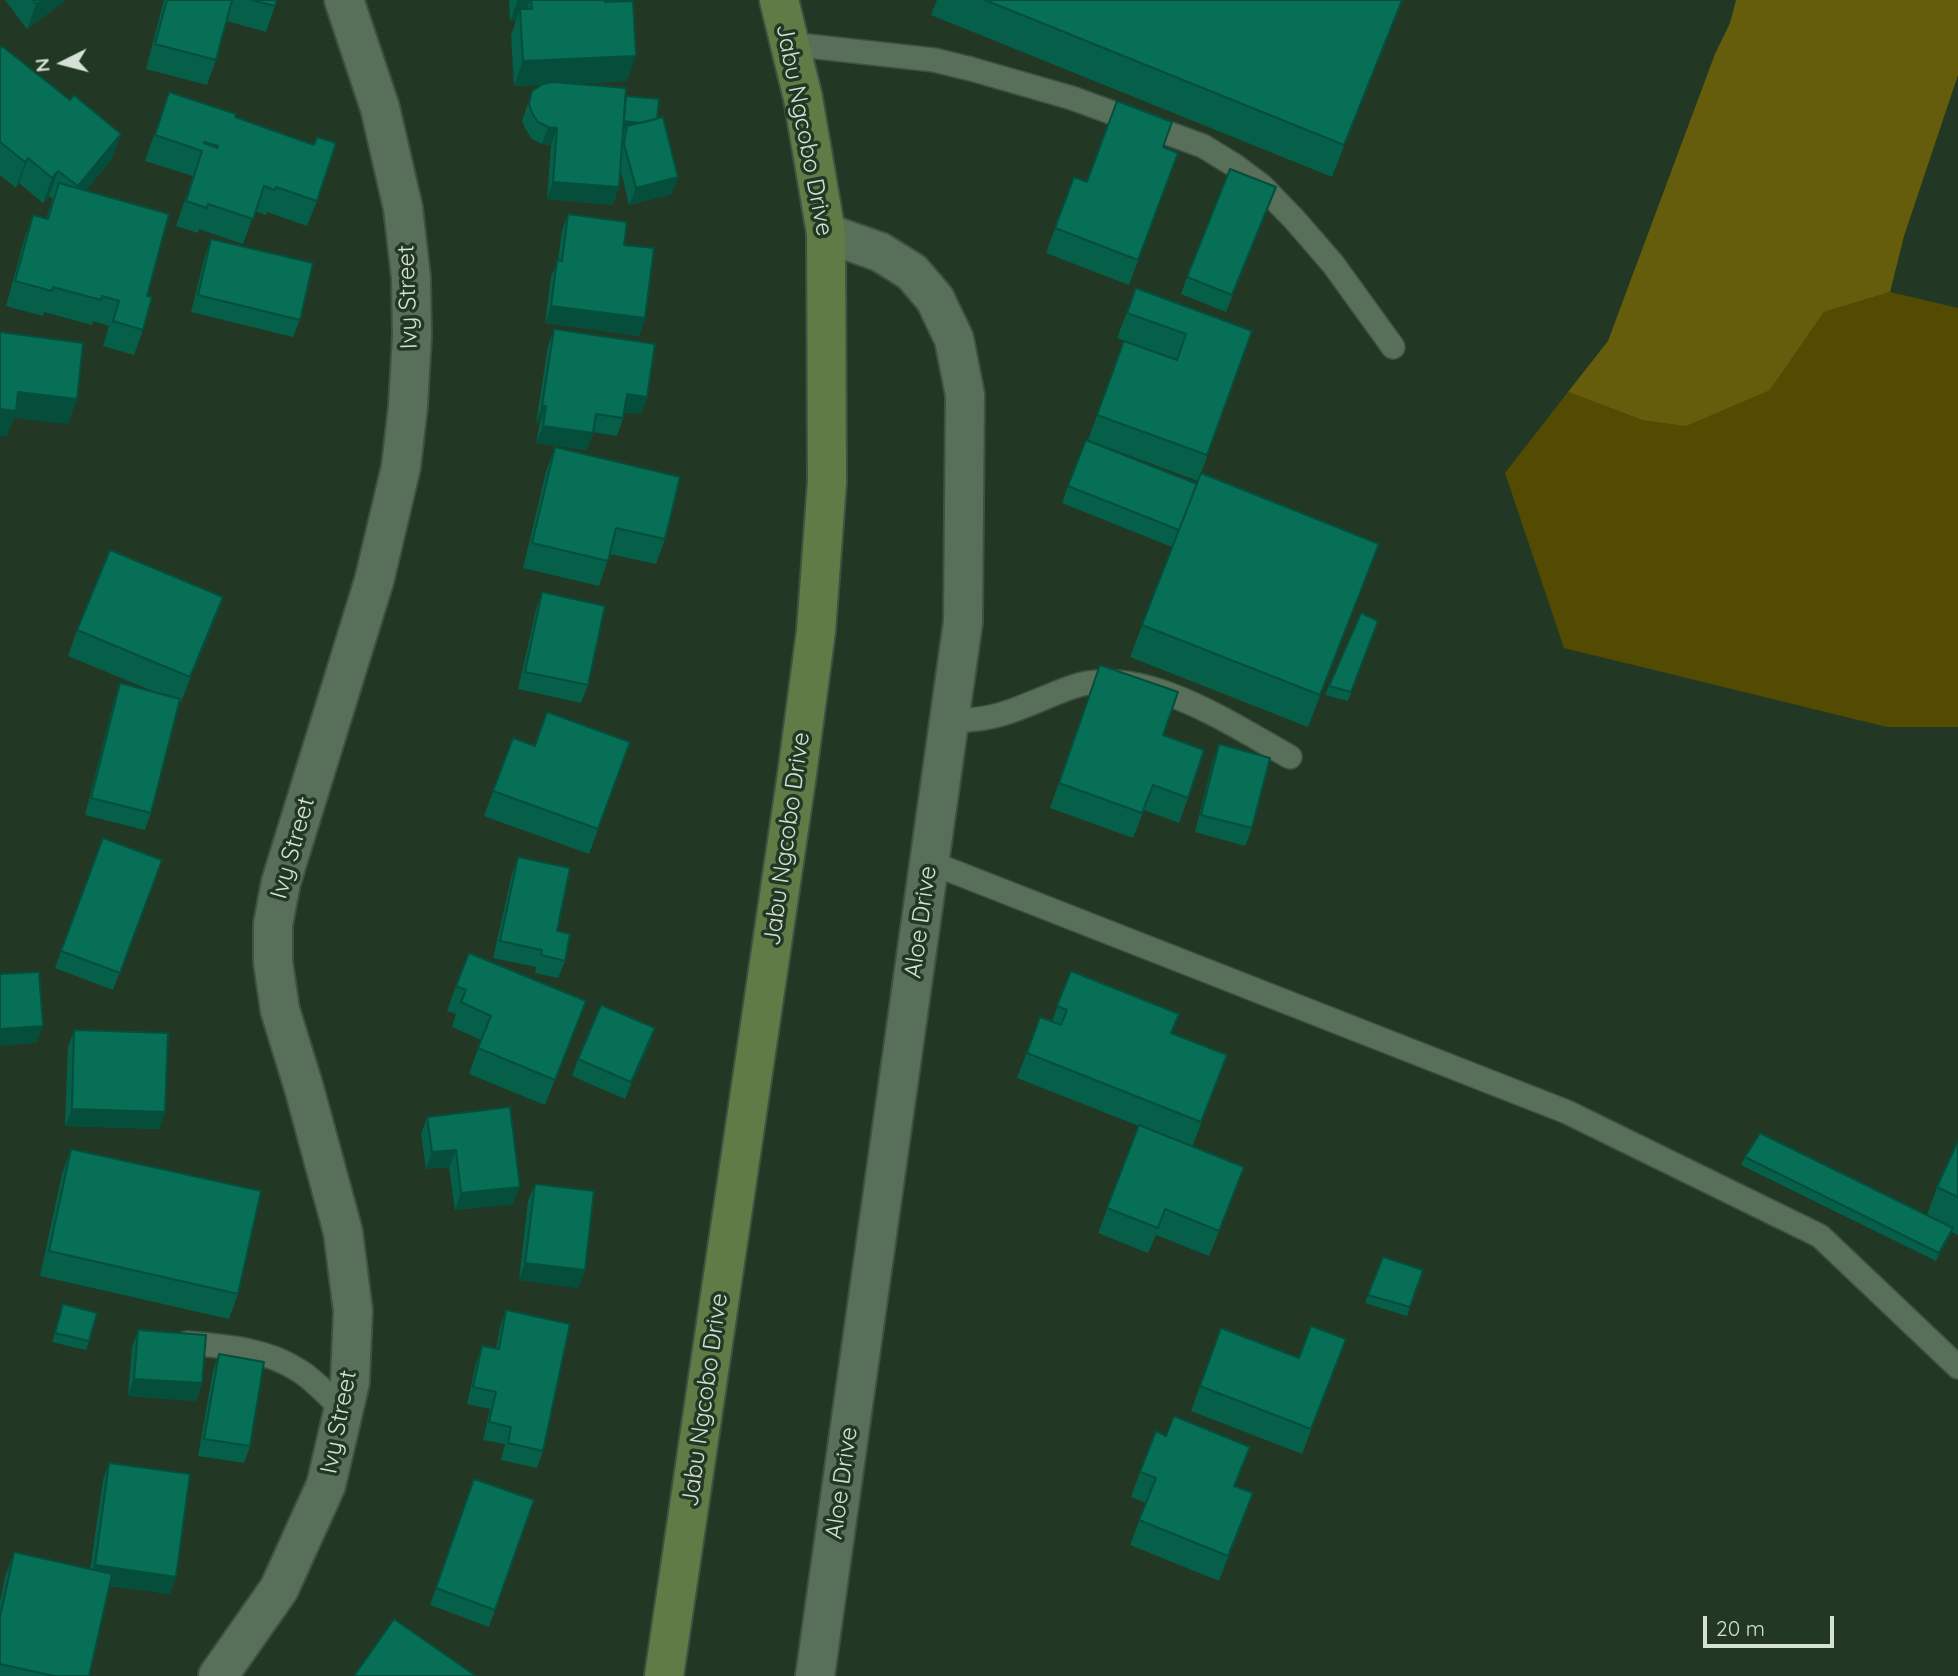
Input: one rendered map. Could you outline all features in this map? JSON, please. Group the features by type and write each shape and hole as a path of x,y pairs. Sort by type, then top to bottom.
{"main road":[{"name":"Jabu Ngcobo Drive","path":"664,1676 795,788 816,631 827,482 826,233 803,98 779,0"}],"street":[{"name":"Ivy Street","path":"219,1676 279,1589 326,1485 350,1382 354,1311 343,1233 280,1010 273,962 273,924 281,882 374,581 401,467 408,407 412,336 411,278 403,208 380,108 344,0"},
{"name":"Aloe Drive","path":"815,1676 963,622 965,395 954,339 935,299 912,272 880,252 826,233"}],"lane":[{"path":"790,44 934,60 971,69 1072,98 1203,146 1262,186 1286,211 1333,264 1393,347"},
{"path":"949,720 990,718 1074,687 1097,682 1134,685 1172,694 1290,757"},
{"path":"929,862 1580,1118 1820,1236 1958,1367"},
{"path":"187,1343 230,1346 274,1359 299,1370 343,1410"}],"shaded area":[{"path":"1736,0 1958,0 1958,75 1904,236 1890,292 1824,312 1770,390 1686,426 1642,420 1568,392 1608,341 1715,54 1730,23"},
{"path":"1890,292 1958,308 1958,727 1887,727 1564,648 1505,473 1568,392 1642,420 1770,390 1824,312"}],"building":[{"path":"167,0 232,0 216,60 155,44"},
{"path":"252,0 277,0 275,6"},
{"path":"531,0 633,1 636,56 523,61 520,9 532,9"},
{"path":"985,0 1402,0 1344,145"},
{"path":"2,46 70,100 74,95 121,134 78,186 58,171 52,178 28,158 25,162 0,142"},
{"path":"553,82 626,88 619,187 553,182 557,128 538,122 529,104 532,91 543,84"},
{"path":"169,92 236,114 235,117 314,145 317,137 336,143 317,201 276,187 275,190 264,186 253,219 208,204 207,208 186,201 202,151 155,135"},
{"path":"626,96 659,99 657,119 640,123 624,121"},
{"path":"1117,101 1172,122 1163,147 1178,153 1138,260 1055,228 1074,177 1087,182"},
{"path":"663,117 678,177 636,188 624,144 627,126"},
{"path":"1230,169 1276,187 1232,295 1187,277"},
{"path":"59,183 169,214 147,296 152,297 143,330 113,321 119,301 102,296 101,300 53,287 52,291 15,281 33,215 48,219"},
{"path":"568,214 627,222 624,245 654,248 645,318 551,306 557,260 562,261"},
{"path":"211,239 313,263 300,320 198,295"},
{"path":"1136,288 1252,331 1207,455 1097,415 1124,341 1177,360 1186,334 1127,313"},
{"path":"554,329 655,344 647,397 627,394 623,418 596,414 593,433 543,426 546,406 542,406"},
{"path":"0,332 83,343 77,399 18,392 16,411 0,409"},
{"path":"1086,440 1197,484 1179,530 1068,486"},
{"path":"555,447 680,477 665,539 616,528 608,561 532,543"},
{"path":"1201,473 1379,544 1320,695 1142,625"},
{"path":"110,550 223,597 190,677 77,630"},
{"path":"542,592 605,606 588,685 525,672"},
{"path":"1361,613 1378,621 1351,692 1329,686"},
{"path":"1100,665 1178,692 1163,735 1204,750 1188,798 1153,785 1142,813 1059,783"},
{"path":"120,683 180,699 151,813 91,798"},
{"path":"547,712 630,742 598,829 493,791 513,738 535,746"},
{"path":"1219,744 1270,758 1252,828 1201,815"},
{"path":"103,838 162,860 120,973 61,951"},
{"path":"518,857 570,868 557,931 570,934 565,961 541,955 542,950 500,941"},
{"path":"469,953 586,1001 555,1080 478,1048 491,1016 461,1002 466,990 456,986"},
{"path":"1071,971 1179,1014 1171,1033 1227,1055 1201,1122 1027,1053 1040,1017 1061,1025 1067,1010 1057,1006"},
{"path":"39,972 43,1026 0,1029 0,974"},
{"path":"601,1005 655,1028 631,1082 578,1059"},
{"path":"74,1030 168,1033 165,1112 72,1109"},
{"path":"510,1107 520,1187 461,1193 456,1150 432,1152 427,1117"},
{"path":"1139,1125 1244,1167 1219,1231 1165,1209 1158,1228 1107,1208"},
{"path":"1760,1133 1953,1228 1939,1253 1745,1157"},
{"path":"1958,1141 1958,1197 1937,1187"},
{"path":"71,1149 261,1191 238,1294 49,1251"},
{"path":"535,1184 594,1191 585,1270 525,1263"},
{"path":"1383,1257 1423,1270 1410,1307 1368,1295"},
{"path":"63,1304 97,1313 89,1341 55,1333"},
{"path":"506,1310 570,1324 543,1451 508,1443 511,1427 489,1422 496,1392 473,1387 482,1346 499,1349"},
{"path":"1311,1326 1346,1339 1311,1429 1200,1386 1221,1328 1299,1358"},
{"path":"138,1330 206,1335 202,1383 134,1379"},
{"path":"219,1354 264,1362 250,1446 204,1439"},
{"path":"1174,1416 1250,1447 1234,1486 1253,1493 1228,1556 1139,1520 1156,1478 1140,1472 1156,1431 1166,1436"},
{"path":"109,1463 190,1474 176,1577 95,1565"},
{"path":"474,1479 534,1500 495,1610 436,1588"},
{"path":"14,1552 112,1574 89,1676 54,1676 0,1664 0,1617"},
{"path":"394,1619 476,1676 354,1676"}]}
